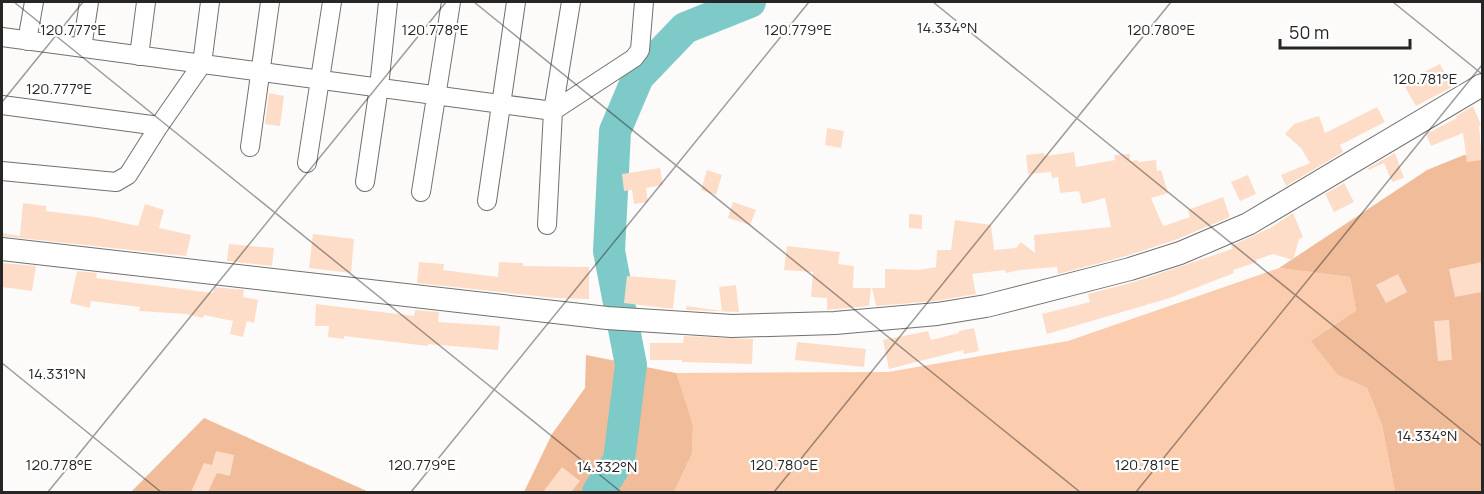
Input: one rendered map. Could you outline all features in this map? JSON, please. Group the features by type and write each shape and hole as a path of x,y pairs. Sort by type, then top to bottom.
{"street":[{"path":"27,41 34,2"},
{"path":"82,48 89,2"},
{"path":"139,56 146,2"},
{"path":"2,171 116,182 128,175 202,64 210,2"},
{"path":"249,147 270,2"},
{"path":"307,163 332,2"},
{"path":"365,182 379,87 388,2"},
{"path":"421,192 451,2"},
{"path":"487,201 516,2"},
{"path":"547,225 553,111 571,2"},
{"path":"2,37 553,111 634,58 640,50 645,2"},
{"path":"2,249 607,318 732,326 835,323 937,315 986,306 1120,272 1180,253 1248,224 1482,86"},
{"path":"2,105 159,126"}],"shaded area":[{"path":"1464,155 1482,157 1482,492 1395,492 1382,425 1367,388 1338,375 1311,341 1356,311 1350,277 1279,268 1427,170"},
{"path":"1279,268 1350,277 1356,311 1338,375 1367,388 1382,425 1395,492 674,492 692,454 693,425 675,373 888,372 1068,341"},
{"path":"586,355 676,373 693,425 692,454 674,492 524,492 552,434 585,388"},
{"path":"204,418 369,492 131,492"}],"building":[{"path":"1440,64 1452,87 1416,106 1405,87 1424,77 1422,73"},
{"path":"269,93 284,96 280,126 265,124"},
{"path":"1473,106 1481,125 1479,126 1482,160 1467,162 1463,133 1431,146 1426,134 1457,118 1456,116"},
{"path":"1377,107 1385,122 1340,145 1343,152 1286,186 1281,175 1310,163 1301,148 1285,134 1294,124 1319,116 1325,133"},
{"path":"827,128 844,131 841,148 825,145"},
{"path":"1074,152 1076,167 1115,160 1114,155 1130,154 1130,161 1138,160 1138,162 1156,160 1157,171 1161,170 1168,193 1151,198 1164,226 1190,217 1188,210 1223,197 1230,217 1175,240 1058,274 1057,267 972,274 976,294 935,301 876,306 872,288 885,288 885,269 919,270 936,267 937,250 951,250 955,220 991,225 994,250 1016,248 1021,242 1035,253 1034,235 1111,227 1105,198 1082,204 1079,191 1060,193 1058,177 1052,178 1051,172 1028,174 1026,155 1044,153 1045,156"},
{"path":"1395,153 1404,178 1392,182 1384,163 1369,170 1368,168"},
{"path":"660,168 663,185 646,188 648,202 634,204 632,190 624,191 622,174"},
{"path":"707,170 722,175 716,195 701,190"},
{"path":"1248,175 1256,194 1240,201 1231,182"},
{"path":"1344,183 1354,202 1334,212 1325,194"},
{"path":"733,202 756,210 750,225 728,218"},
{"path":"23,203 46,206 46,211 95,217 138,226 145,204 164,210 159,228 191,235 186,256 2,236 2,233 20,236"},
{"path":"1293,213 1303,237 1299,239 1293,260 1273,254 1233,270 1234,273 1170,298 1047,334 1042,314 1090,302 1088,294 1134,282 1232,249 1231,246 1270,228"},
{"path":"909,214 922,215 922,229 909,228"},
{"path":"313,234 354,239 351,273 309,268"},
{"path":"229,244 274,248 272,266 227,261"},
{"path":"787,246 840,252 838,264 854,266 853,288 871,288 869,306 827,310 827,298 811,297 813,272 784,270"},
{"path":"419,262 444,264 443,270 498,277 499,262 523,263 523,266 589,267 589,299 555,298 417,283"},
{"path":"1482,262 1482,292 1455,297 1449,269"},
{"path":"2,263 36,266 32,291 2,287"},
{"path":"77,271 97,273 96,278 213,293 215,287 244,290 243,297 258,300 254,323 247,321 243,337 230,334 233,321 204,315 203,318 186,314 139,311 140,307 91,301 90,308 70,303"},
{"path":"1398,274 1407,292 1386,303 1376,285"},
{"path":"627,276 676,280 673,309 624,303"},
{"path":"736,285 739,312 686,310 687,306 722,311 719,287"},
{"path":"316,304 414,316 415,310 439,312 438,322 500,326 498,350 428,344 428,346 344,336 344,339 328,337 329,326 315,326"},
{"path":"1449,320 1452,360 1438,361 1434,321"},
{"path":"974,328 979,351 964,354 963,350 889,369 883,340 928,331 931,340"},
{"path":"684,336 753,339 752,364 650,360 650,343 683,343"},
{"path":"797,342 866,349 864,367 795,360"},
{"path":"216,451 234,455 230,476 217,473 208,492 191,492 204,463 212,465"},
{"path":"562,467 580,481 571,492 543,492"}],"waterway":[{"path":"598,492 619,460 631,365 609,251 615,131 638,77 685,28 750,2"}]}
